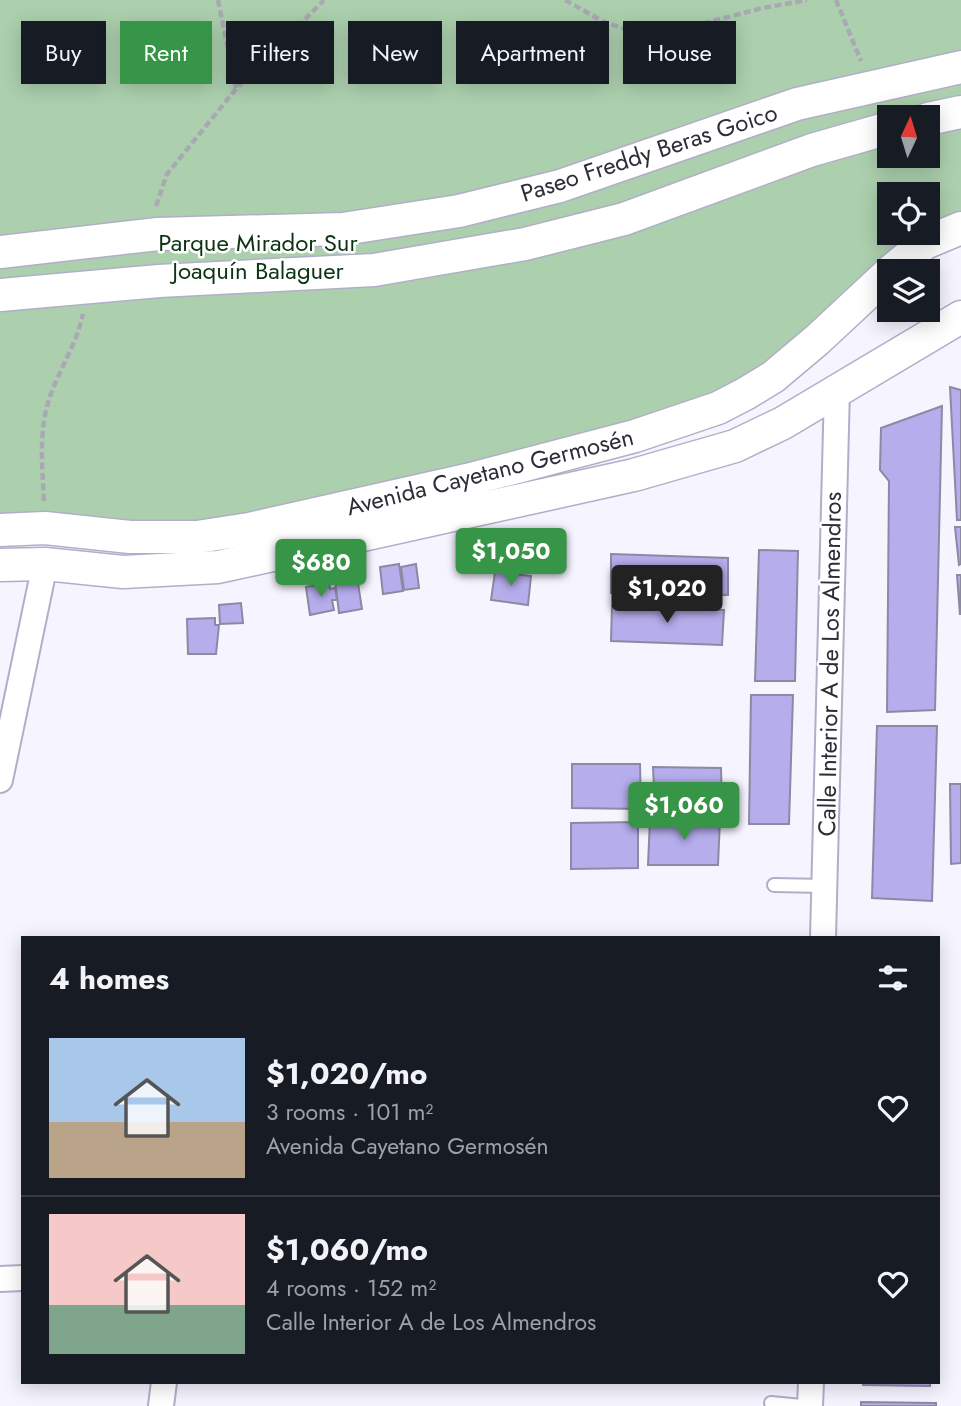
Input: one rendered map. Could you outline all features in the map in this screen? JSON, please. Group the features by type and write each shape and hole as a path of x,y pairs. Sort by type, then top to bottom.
{"street":[{"name":"Paseo Freddy Beras Goico","path":"0,252 158,234 343,229 459,211 560,186 797,104 961,67"},
{"path":"940,117 961,113"},
{"name":"Paseo Freddy Beras Goico","path":"0,295 159,281 374,270 526,244 624,219 812,150 877,131"},
{"name":"Avenida Cayetano Germosén","path":"906,259 925,243 961,228"},
{"path":"158,234 159,281"},
{"name":"Avenida Cayetano Germosén","path":"0,530 45,528 89,534 173,538 249,529 475,478 635,436 718,408 773,377 877,284"},
{"name":"Avenida Cayetano Germosén","path":"0,565 45,564 123,572 218,567 634,475 735,446 783,423 961,317"},
{"name":"Calle Interior A de Los Almendros","path":"823,936 837,389"},
{"path":"0,780 45,564"},
{"path":"0,1279 21,1278"},
{"path":"161,1406 164,1384"},
{"path":"810,1406 811,1384"}],"lane":[{"path":"774,885 824,886"},
{"path":"771,1404 802,1406"}],"path":[{"path":"218,0 236,89"},
{"path":"158,234 156,206 167,174 236,89 324,0"},
{"path":"565,0 604,22 635,32 662,34 763,8 807,0"},
{"path":"836,0 865,70"},
{"path":"45,528 41,441 44,416 52,390 79,335 90,287"}],"green space":[{"name":"Parque Mirador Sur Joaquín Balaguer","path":"0,0 961,0 961,215 940,224 940,182 877,182 877,245 908,245 891,259 877,259 877,271 765,366 671,418 206,533 0,517"}],"building":[{"path":"950,387 961,390 961,520 957,520"},
{"path":"942,406 935,710 887,712 889,481 880,470 881,428"},
{"path":"955,527 961,527 959,565"},
{"path":"759,550 798,551 795,681 755,681"},
{"path":"611,554 728,558 728,595 611,593"},
{"path":"399,564 403,591 383,594 380,567"},
{"path":"416,564 419,588 404,590 401,567"},
{"path":"495,572 531,576 528,605 491,600"},
{"path":"957,575 961,575 960,615"},
{"path":"357,577 362,609 339,613 335,580"},
{"path":"329,583 330,589 335,588 337,600 332,600 334,610 310,615 306,587"},
{"path":"241,603 243,623 220,624 219,605"},
{"path":"612,606 724,610 722,645 611,641"},
{"path":"215,618 215,625 219,625 216,654 188,654 187,619"},
{"path":"751,695 793,695 789,824 749,824"},
{"path":"877,726 937,726 932,901 872,898"},
{"path":"572,764 640,764 641,809 572,808"},
{"path":"653,767 721,768 722,811 655,810"},
{"path":"950,784 961,784 961,863 951,864"},
{"path":"650,819 720,820 718,865 648,865"},
{"path":"638,822 638,868 571,869 571,823"},
{"path":"930,1384 930,1386 863,1385"},
{"path":"861,1402 936,1403 936,1406 861,1406"}]}
